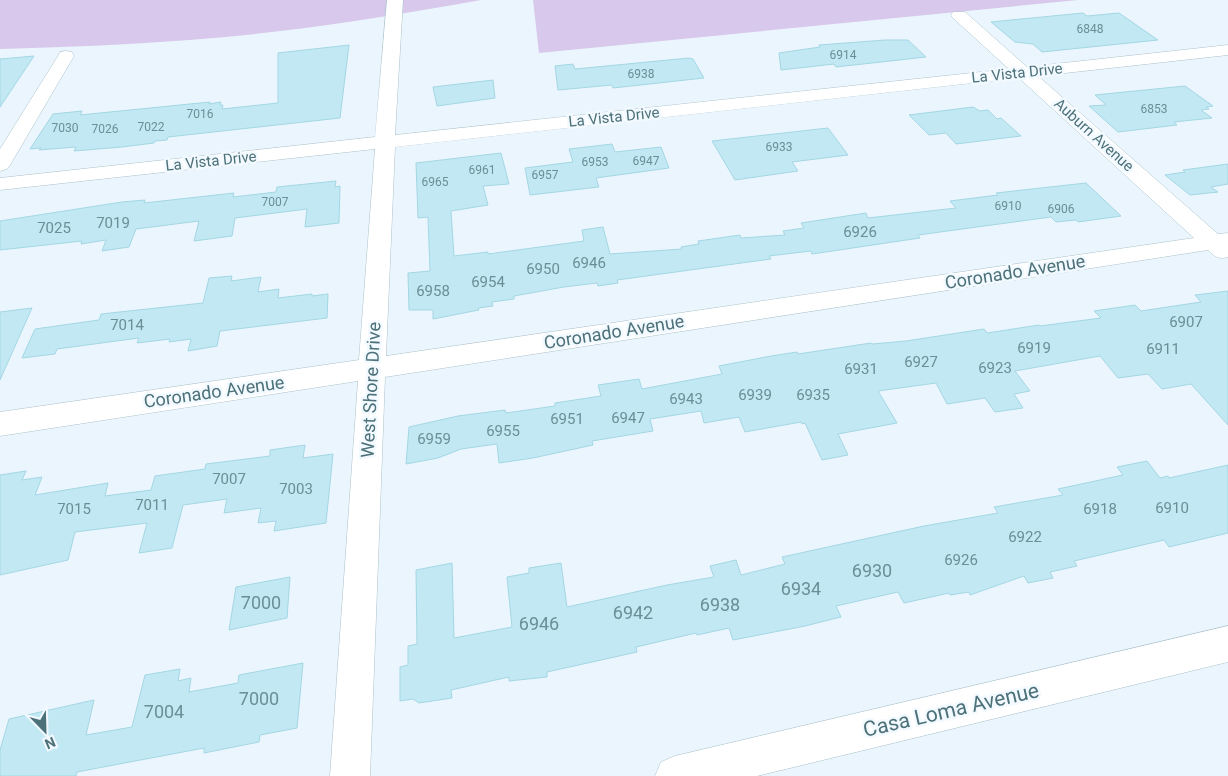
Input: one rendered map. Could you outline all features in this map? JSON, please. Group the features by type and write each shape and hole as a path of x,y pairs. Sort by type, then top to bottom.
{"street":[{"name":"West Shore Drive","path":"350,776 389,70 395,2"},
{"name":"Auburn Avenue","path":"959,15 1223,246"},
{"name":"La Vista Drive","path":"0,184 1228,50"},
{"path":"0,166 66,56"},
{"name":"Coronado Avenue","path":"0,424 1223,246"},
{"name":"Casa Loma Avenue","path":"675,776 1228,644"}],"shaded area":[{"path":"0,0 481,0 336,24 226,37 118,45 0,49"},
{"path":"533,0 1078,0 539,53"}],"building":[{"path":"1083,13 1087,16 1119,13 1158,40 1042,52 1033,44 1015,42 991,22"},
{"path":"908,40 926,57 836,67 834,64 781,70 779,53 820,47 819,45"},
{"path":"349,45 340,118 168,137 167,140 155,141 154,143 122,147 74,151 76,147 30,149 53,114 82,111 80,115 210,102 209,104 221,102 220,105 223,105 222,109 278,103 278,53"},
{"path":"34,56 0,107 0,59"},
{"path":"693,59 704,78 613,88 612,85 558,90 555,66 573,64 575,69"},
{"path":"493,80 495,98 437,106 433,87"},
{"path":"1185,86 1213,106 1206,107 1209,109 1201,110 1212,118 1174,122 1177,125 1118,132 1089,106 1106,105 1095,95"},
{"path":"973,107 980,111 988,110 997,119 1001,118 1021,136 956,144 946,133 929,135 909,115"},
{"path":"828,128 848,155 792,162 798,171 735,180 712,141"},
{"path":"612,144 615,152 661,147 669,168 596,178 599,187 530,195 525,168 573,162 569,149"},
{"path":"501,153 509,184 483,186 488,205 451,211 454,256 488,252 488,254 584,241 582,230 603,227 610,254 682,249 681,247 699,244 698,241 740,235 741,238 785,235 783,231 804,228 801,223 866,213 868,218 956,208 950,201 998,195 996,193 1086,183 1121,216 1078,222 1076,220 1056,222 1051,217 918,235 920,238 812,254 811,251 769,256 771,259 617,280 618,283 598,286 597,283 514,296 514,299 492,302 493,306 478,308 479,310 433,319 433,310 409,310 408,273 430,271 428,217 418,218 416,163"},
{"path":"1228,164 1228,184 1211,187 1218,192 1190,195 1165,175 1185,172 1183,170"},
{"path":"336,181 335,187 340,186 339,223 305,227 307,209 235,218 232,236 194,241 199,221 136,229 129,247 102,251 106,240 81,244 82,241 0,250 0,221 122,202 145,200 144,203 234,193 233,197 276,192 277,187"},
{"path":"232,276 231,281 261,277 258,292 279,289 278,298 328,294 327,318 220,331 217,346 188,351 191,339 169,342 170,339 137,343 139,338 57,349 55,354 22,358 35,329 99,320 101,314 203,303 209,278"},
{"path":"1228,291 1228,425 1191,384 1162,389 1148,374 1118,378 1100,356 1015,371 1030,391 1014,394 1023,408 995,412 985,398 947,404 936,383 878,391 897,423 838,434 848,455 822,460 805,423 802,424 801,422 745,432 739,417 704,423 701,411 650,419 653,431 592,441 593,445 533,458 499,463 497,444 461,449 438,458 406,464 409,427 458,416 505,410 506,413 555,406 555,403 601,396 598,385 639,379 642,389 722,374 719,366 771,356 871,343 906,341 984,329 987,333 1101,318 1094,311 1135,305 1141,311 1201,302 1195,295"},
{"path":"32,308 0,380 0,312"},
{"path":"305,445 303,458 333,454 326,523 274,531 276,521 258,523 261,508 224,513 227,499 183,505 172,548 139,553 147,523 75,532 68,560 0,575 0,475 26,471 22,480 42,477 35,495 108,483 105,496 151,490 155,476 205,469 206,464 270,456 270,450"},
{"path":"1147,461 1160,478 1168,476 1169,478 1228,465 1228,533 1169,547 1164,540 1074,561 1077,566 1050,572 1053,578 1028,583 1024,576 970,595 969,592 950,595 949,593 904,603 898,592 836,606 841,617 805,626 733,640 729,628 697,635 696,633 636,647 637,652 547,672 547,677 509,681 509,677 451,690 452,698 419,703 413,699 400,701 400,667 408,665 408,646 417,644 416,570 452,563 454,638 512,627 507,577 529,573 529,568 561,563 567,607 667,585 714,577 710,566 736,560 741,575 785,564 782,557 924,526 998,513 994,507 1063,495 1058,489 1123,475 1117,467"},
{"path":"290,577 287,618 229,630 236,587"},
{"path":"303,663 297,728 260,735 259,742 204,753 204,748 77,772 76,776 0,776 0,750 9,719 94,700 86,735 132,727 145,675 180,669 178,681 191,678 189,692 238,683 239,675"}]}
